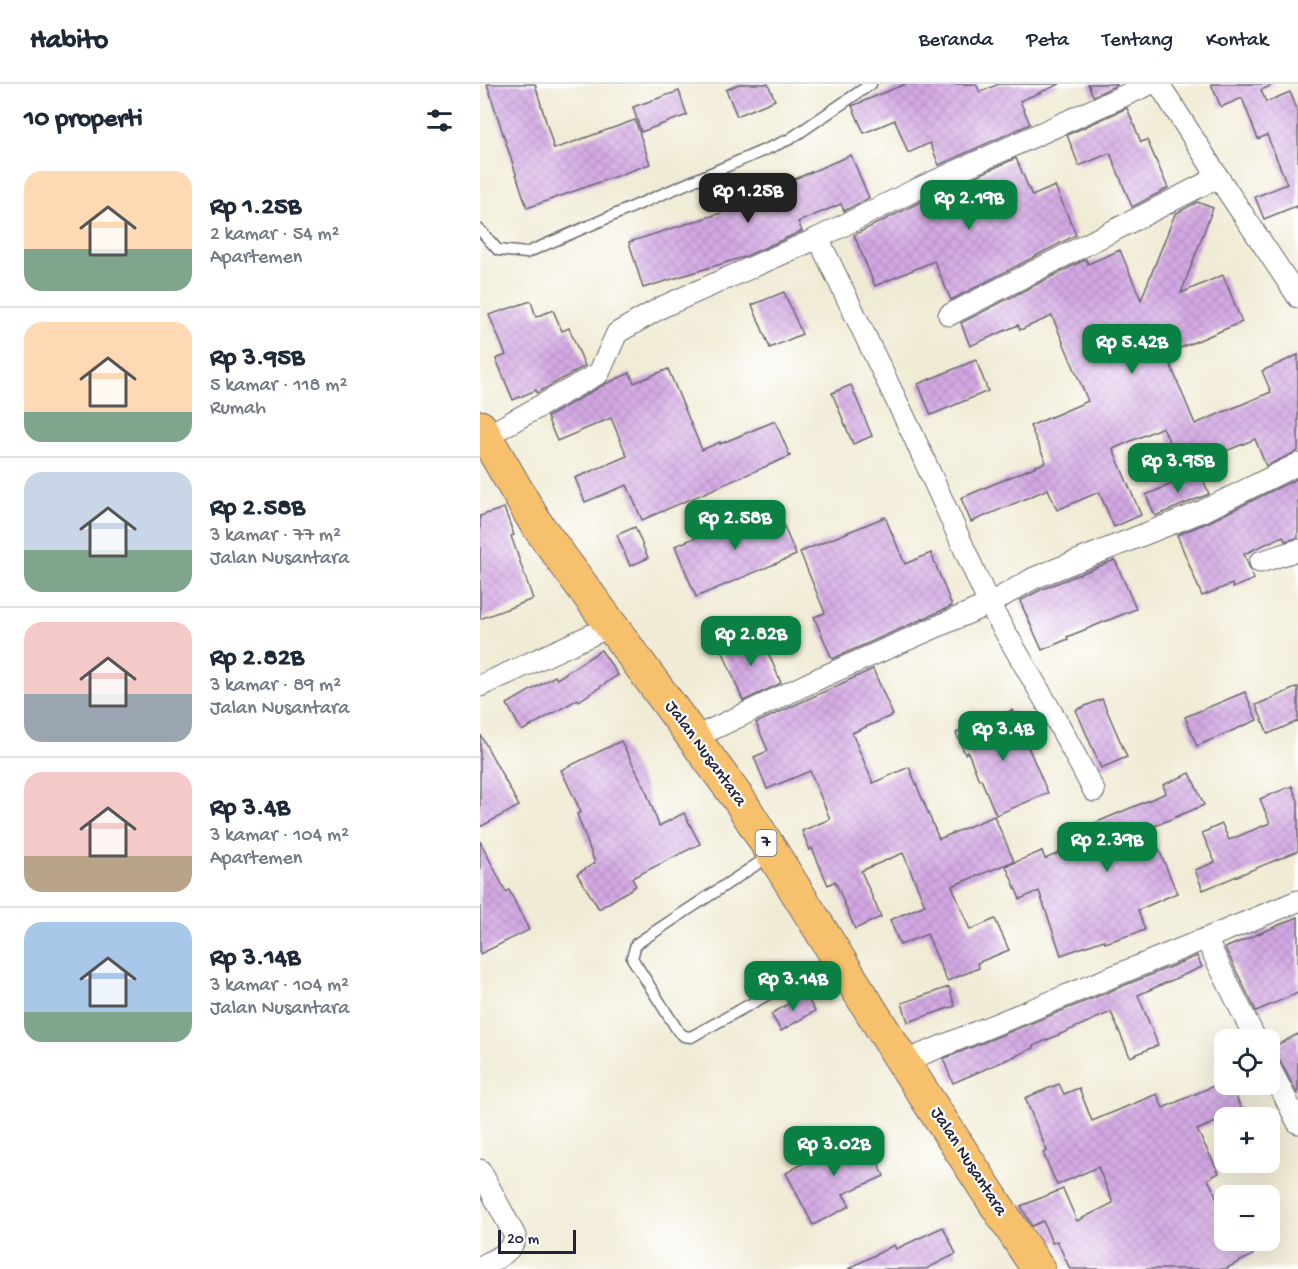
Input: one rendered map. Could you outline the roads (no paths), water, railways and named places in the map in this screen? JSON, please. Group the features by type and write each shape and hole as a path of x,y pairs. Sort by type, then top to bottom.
{"highway":[{"name":"Jalan Nusantara","path":"483,432 535,522 740,801 903,1062 1038,1269"}],"street":[{"path":"483,432 599,372 615,336 626,327 662,307 818,238 915,190 1150,84"},
{"path":"1159,84 1298,297"},
{"path":"949,315 1218,177"},
{"path":"818,238 913,435 989,604 1058,723 1094,791"},
{"path":"694,738 822,677 989,604 1034,578 1203,511 1298,464"},
{"path":"1260,562 1298,550"},
{"path":"480,686 611,626"},
{"path":"903,1062 1298,901"},
{"path":"1206,939 1251,1029"},
{"path":"1280,1087 1298,1124"},
{"path":"480,1170 515,1236 510,1248 480,1267"}],"lane":[{"path":"480,230 498,250 526,253 790,139 872,84"},
{"path":"773,854 636,944 633,958 638,967 678,1031 684,1036 691,1037 836,956"}]}
